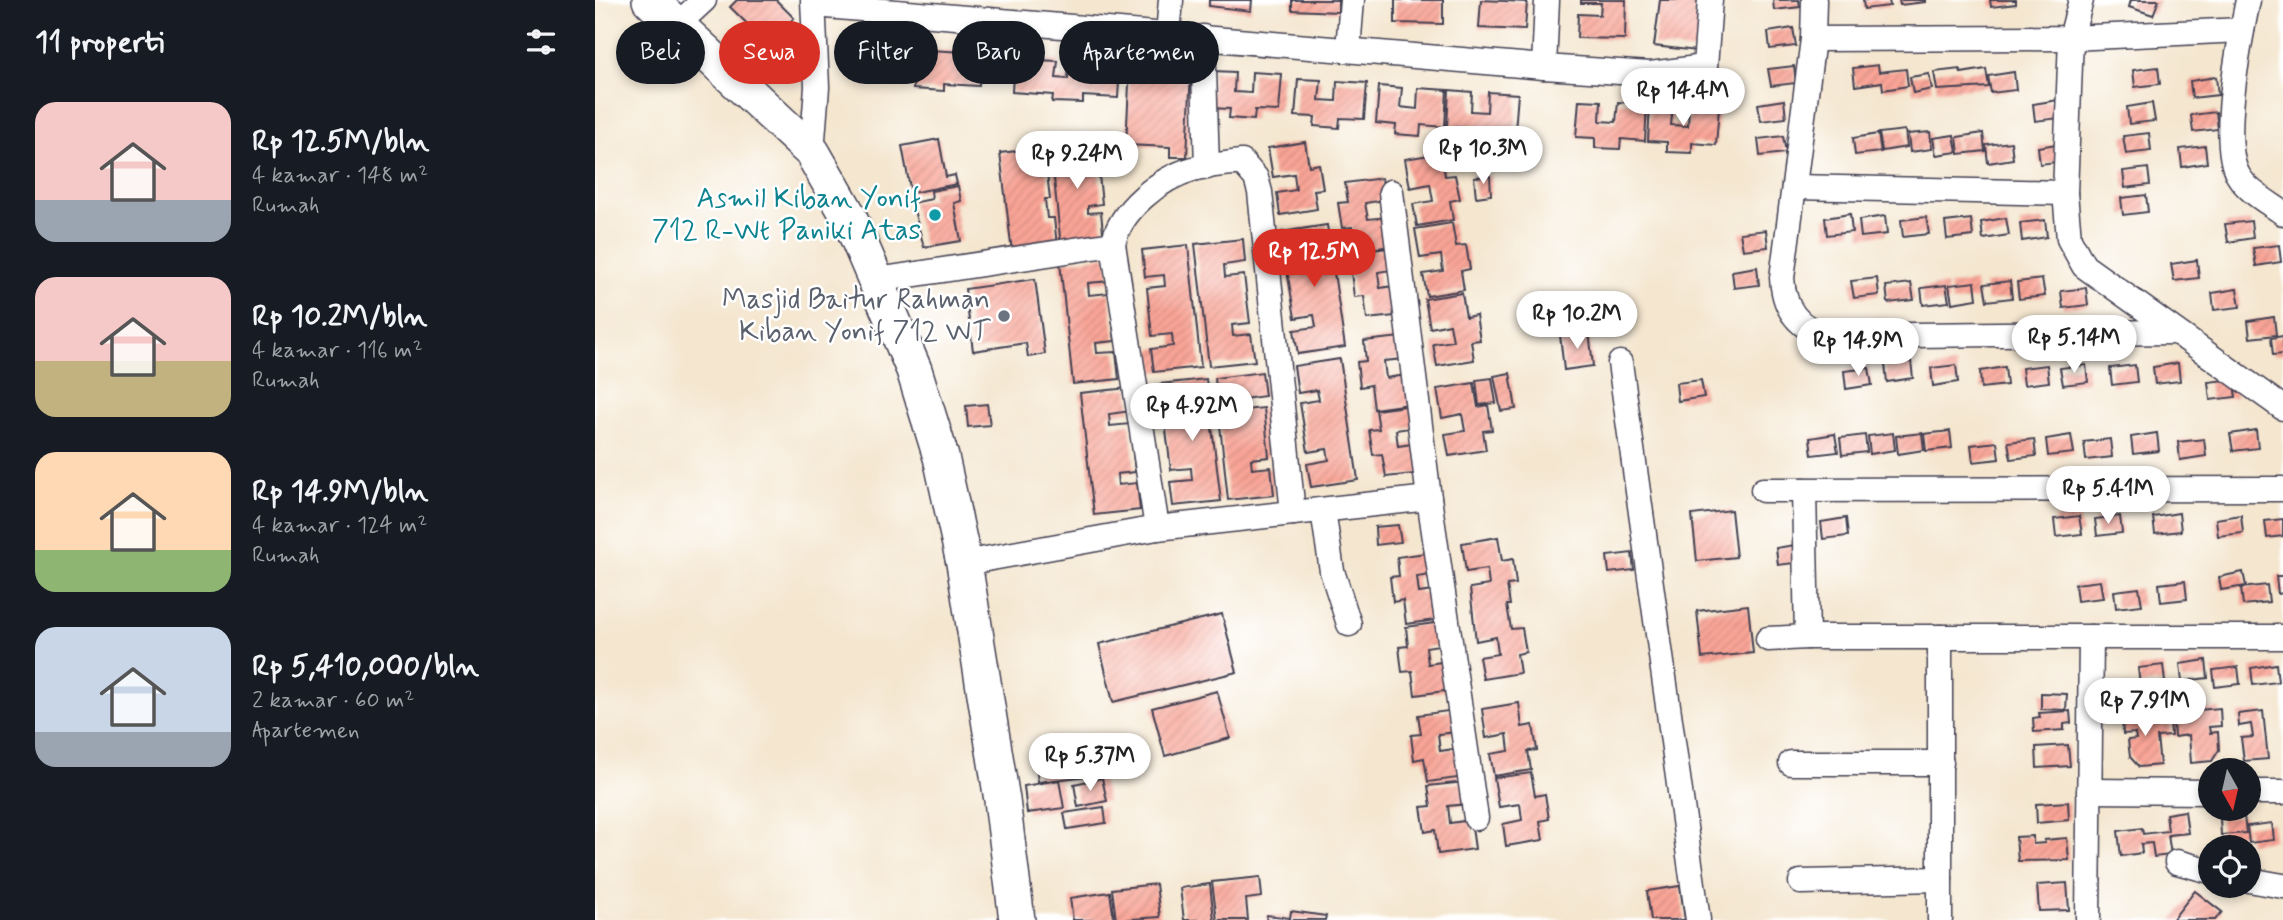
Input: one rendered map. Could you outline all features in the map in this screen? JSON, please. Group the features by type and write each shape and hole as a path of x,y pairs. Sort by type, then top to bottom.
{"street":[{"path":"650,0 673,21"},
{"path":"681,21 704,0"},
{"path":"1169,21 1171,0"},
{"path":"1348,48 1352,0"},
{"path":"1544,68 1547,0"},
{"path":"1219,38 1544,68 1650,74 1705,67 1710,0"},
{"path":"1814,0 1813,39 1782,278 1784,299 1794,319 1810,332 1828,336 2175,332"},
{"path":"2081,0 2071,38 2064,193 2069,239 2084,266 2283,408"},
{"path":"2248,0 2229,133 2232,157 2238,175 2248,187 2283,213"},
{"path":"812,152 817,87 813,3 1059,24"},
{"path":"1813,39 2071,38 2242,30"},
{"path":"705,51 812,152 848,215 914,370 941,457 964,563 1002,800 1017,920"},
{"path":"1204,84 1207,167"},
{"path":"1157,528 1113,244 1127,212 1156,188 1192,169 1242,162 1256,178 1258,185 1293,513"},
{"path":"1794,187 2064,193"},
{"path":"1391,192 1429,498 1476,818"},
{"path":"877,279 1113,244"},
{"path":"1620,363 1698,920"},
{"path":"1763,490 2283,489"},
{"path":"1804,491 1807,638"},
{"path":"964,563 1157,528 1429,498"},
{"path":"1323,510 1332,571 1349,624"},
{"path":"1940,637 1940,920"},
{"path":"2088,918 2091,637"},
{"path":"1768,639 2283,638"},
{"path":"1791,763 1941,763"},
{"path":"2089,791 2198,792"},
{"path":"2261,792 2283,792"},
{"path":"2177,862 2198,868"},
{"path":"1801,882 1940,879"},
{"path":"2261,882 2283,886"}],"building":[{"path":"737,0 776,0 794,18 791,21 744,21 730,7"},
{"path":"1209,0 1252,0 1251,11 1209,6"},
{"path":"1292,0 1338,0 1338,12 1292,10"},
{"path":"1395,0 1443,0 1443,24 1395,23"},
{"path":"1481,0 1527,2 1525,30 1479,28"},
{"path":"1581,0 1626,0 1625,39 1577,38 1578,14 1600,15 1601,3 1581,3"},
{"path":"1660,0 1703,0 1697,51 1654,46"},
{"path":"1773,0 1799,0 1800,7 1774,10"},
{"path":"1863,0 1889,0 1890,6 1864,9"},
{"path":"1899,0 1925,0 1925,2 1900,5"},
{"path":"1990,0 2016,0 2016,4 1991,7"},
{"path":"2131,0 2159,0 2153,15 2129,7"},
{"path":"1793,28 1796,46 1770,49 1768,32"},
{"path":"938,50 952,51 952,84 979,84 979,86 944,84 944,91 913,89 914,84 938,84"},
{"path":"1045,60 1058,61 1056,78 1059,78 1059,84 1119,84 1118,98 1083,96 1083,103 1052,102 1053,95 1012,92 1012,84 1045,84"},
{"path":"1878,65 1879,72 1906,69 1908,86 1883,90 1882,82 1855,86 1853,68"},
{"path":"1794,66 1796,83 1771,86 1768,69"},
{"path":"2158,67 2160,84 2135,87 2133,70"},
{"path":"1960,69 1961,73 1986,69 1989,87 1937,90 1934,72"},
{"path":"1219,71 1235,72 1234,92 1251,93 1252,72 1282,74 1279,111 1255,110 1254,120 1229,118 1230,109 1210,108 1212,84 1219,84"},
{"path":"2014,72 2016,90 1991,93 1988,76"},
{"path":"1929,74 1932,89 1913,93 1910,77"},
{"path":"2216,77 2218,95 2192,98 2190,81"},
{"path":"1298,79 1321,80 1319,100 1336,101 1337,81 1367,83 1364,119 1340,118 1339,128 1314,126 1315,117 1295,116"},
{"path":"1129,84 1190,84 1187,157 1170,157 1170,147 1126,145"},
{"path":"1379,86 1402,88 1400,107 1417,109 1418,88 1447,90 1445,127 1421,125 1420,136 1395,134 1396,125 1376,123"},
{"path":"1449,90 1472,92 1471,111 1487,112 1488,92 1518,94 1515,131 1491,129 1491,139 1466,138 1467,128 1447,127"},
{"path":"1579,100 1601,101 1600,121 1616,122 1618,102 1647,104 1645,141 1621,139 1620,149 1595,148 1595,138 1576,137"},
{"path":"1784,100 1786,118 1761,121 1758,104"},
{"path":"2058,100 2060,118 2035,121 2033,104"},
{"path":"2152,103 2155,121 2129,124 2127,107"},
{"path":"1650,104 1673,105 1671,125 1688,126 1689,106 1719,108 1716,145 1692,143 1692,153 1667,152 1667,142 1648,141"},
{"path":"2216,112 2218,129 2193,132 2191,115"},
{"path":"1905,130 1907,147 1882,151 1879,133"},
{"path":"1930,132 1932,149 1910,152 1908,134"},
{"path":"1983,133 1985,151 1959,154 1957,137"},
{"path":"2149,133 2151,151 2126,154 2123,136"},
{"path":"1091,134 1093,148 1074,151 1074,158 1097,156 1102,204 1088,206 1088,213 1101,212 1104,242 1061,247 1050,139"},
{"path":"1878,134 1881,152 1855,155 1853,138"},
{"path":"1954,135 1957,152 1936,155 1933,138"},
{"path":"1783,136 1786,153 1760,156 1758,139"},
{"path":"939,139 946,177 955,175 957,184 911,193 902,146"},
{"path":"1305,142 1309,166 1319,164 1323,189 1314,190 1317,209 1280,215 1277,193 1296,190 1294,174 1273,177 1268,148"},
{"path":"2011,142 2013,159 1988,163 1986,145"},
{"path":"2063,143 2065,161 2040,164 2038,147"},
{"path":"2205,146 2207,163 2182,167 2180,149"},
{"path":"1044,148 1050,199 1045,199 1047,218 1054,218 1057,246 1012,252 1000,153"},
{"path":"1442,153 1445,176 1455,175 1460,199 1450,201 1453,220 1417,226 1413,204 1433,201 1430,184 1410,188 1405,159"},
{"path":"2148,168 2150,185 2125,188 2123,171"},
{"path":"1490,176 1491,195 1476,197 1474,177"},
{"path":"1382,178 1385,200 1365,203 1368,219 1388,217 1392,246 1355,251 1352,227 1342,228 1338,203 1348,202 1345,183"},
{"name":"Asmil Kiban Yonif 712 R-Wt Paniki Atas","path":"958,186 961,201 954,203 961,241 924,247 912,203 932,199 931,191"},
{"path":"2146,195 2148,212 2123,215 2121,198"},
{"path":"1850,214 1852,232 1827,235 1825,218"},
{"path":"1885,216 1887,234 1861,237 1859,220"},
{"path":"1926,217 1929,234 1903,237 1901,220"},
{"path":"2006,218 2009,235 1983,239 1981,222"},
{"path":"1971,219 1973,236 1947,239 1945,222"},
{"path":"2045,220 2047,237 2022,241 2020,223"},
{"path":"2251,221 2253,238 2228,242 2225,224"},
{"path":"1452,223 1456,246 1466,245 1470,269 1461,271 1464,290 1427,296 1423,274 1443,271 1441,255 1420,258 1415,229"},
{"path":"1327,225 1345,347 1298,354 1294,330 1316,327 1314,315 1295,318 1287,270 1305,267 1304,256 1285,260 1281,232"},
{"path":"1766,230 1768,247 1743,250 1740,233"},
{"path":"1243,239 1245,262 1224,265 1225,277 1244,275 1250,323 1232,325 1233,336 1251,334 1255,361 1209,366 1195,244"},
{"path":"1188,245 1201,367 1154,372 1151,349 1173,346 1172,334 1152,336 1147,288 1165,286 1164,275 1145,277 1142,250"},
{"path":"2279,245 2281,262 2256,266 2253,248"},
{"path":"1395,247 1397,269 1378,272 1380,288 1400,285 1404,315 1367,319 1364,296 1354,297 1351,272 1360,271 1357,252"},
{"path":"1107,256 1110,281 1088,283 1089,295 1109,293 1115,341 1096,343 1097,353 1116,352 1119,379 1073,384 1060,262"},
{"path":"2197,260 2199,278 2174,281 2171,264"},
{"path":"1757,267 1759,285 1734,288 1732,271"},
{"path":"1877,278 1879,295 1854,298 1851,281"},
{"name":"Masjid Baitur Rahman Kiban Yonif 712 WT","path":"1035,279 1045,354 1028,357 1026,343 973,351 965,289"},
{"path":"2042,279 2045,296 2019,299 2017,282"},
{"path":"2010,281 2012,298 1987,301 1984,284"},
{"path":"1975,282 1977,299 1952,303 1949,285"},
{"path":"1911,283 1914,300 1888,303 1886,286"},
{"path":"1946,285 1949,302 1923,305 1921,288"},
{"path":"2086,288 2088,305 2063,308 2061,291"},
{"path":"2237,289 2240,307 2214,310 2212,293"},
{"path":"1462,293 1466,317 1476,315 1480,340 1471,341 1474,360 1437,366 1433,344 1453,341 1450,324 1430,328 1425,299"},
{"path":"2274,317 2276,335 2250,338 2248,321"},
{"path":"1589,331 1593,366 1564,370 1560,335"},
{"path":"2283,336 2283,354 2273,355 2271,338"},
{"path":"1401,337 1404,359 1384,361 1386,378 1407,375 1410,404 1374,409 1371,385 1360,387 1357,362 1366,361 1364,341"},
{"path":"1340,359 1358,480 1311,487 1307,464 1329,460 1327,449 1308,452 1300,403 1319,400 1317,390 1298,393 1294,366"},
{"path":"1911,361 1913,378 1887,382 1885,364"},
{"path":"2178,363 2180,381 2155,384 2153,367"},
{"path":"1956,365 1958,382 1933,386 1931,368"},
{"path":"2047,365 2049,382 2024,385 2022,368"},
{"path":"2086,365 2088,382 2063,385 2060,368"},
{"path":"2135,365 2137,382 2112,385 2110,368"},
{"path":"2005,367 2007,385 1981,388 1980,371"},
{"path":"1869,368 1872,385 1846,389 1844,371"},
{"path":"1262,372 1265,396 1243,399 1244,410 1264,408 1269,457 1251,459 1252,469 1271,467 1274,495 1228,500 1215,378"},
{"path":"1510,373 1516,409 1501,411 1494,376"},
{"path":"1492,378 1496,403 1479,405 1476,380"},
{"path":"1206,379 1221,501 1173,506 1170,482 1192,480 1191,468 1171,470 1165,422 1184,419 1182,409 1164,411 1160,384"},
{"path":"2233,379 2236,397 2210,400 2208,382"},
{"path":"1701,380 1704,397 1678,401 1676,383"},
{"path":"1474,383 1478,407 1488,405 1492,430 1483,431 1486,450 1449,456 1445,434 1465,431 1462,414 1442,418 1437,389"},
{"path":"1128,388 1131,411 1109,414 1110,426 1130,424 1135,472 1117,474 1118,485 1137,483 1140,510 1094,515 1080,393"},
{"path":"987,404 990,425 968,427 966,406"},
{"path":"1413,405 1416,427 1396,430 1398,446 1419,443 1423,473 1386,477 1382,454 1373,455 1369,430 1379,429 1376,410"},
{"path":"2256,430 2258,448 2233,451 2230,434"},
{"path":"1950,431 1952,448 1926,451 1924,434"},
{"path":"1893,433 1895,450 1870,454 1868,436"},
{"path":"1922,433 1924,450 1898,454 1896,436"},
{"path":"2157,433 2159,451 2133,454 2131,437"},
{"path":"1835,434 1838,452 1812,455 1810,438"},
{"path":"1865,435 1867,452 1842,455 1840,438"},
{"path":"2071,435 2074,453 2048,456 2046,439"},
{"path":"2034,439 2036,456 2011,459 2008,442"},
{"path":"2110,439 2112,457 2086,460 2084,442"},
{"path":"2204,439 2206,456 2180,460 2178,442"},
{"path":"1997,442 1999,459 1973,462 1971,445"},
{"path":"1731,510 1736,557 1697,561 1692,515"},
{"path":"2179,513 2181,531 2155,534 2153,517"},
{"path":"2241,515 2243,533 2218,536 2216,519"},
{"path":"2079,516 2082,534 2056,537 2054,519"},
{"path":"2120,516 2122,533 2097,536 2095,519"},
{"path":"1846,518 1848,536 1823,539 1821,522"},
{"path":"2283,519 2283,536 2267,538 2265,521"},
{"path":"1398,525 1401,542 1376,545 1375,527"},
{"path":"1498,537 1502,561 1513,559 1516,584 1507,585 1510,605 1507,605 1511,629 1522,628 1526,652 1517,654 1520,673 1483,679 1479,657 1498,654 1496,637 1476,641 1470,588 1489,585 1487,569 1466,572 1462,543"},
{"path":"1801,544 1803,562 1778,565 1776,548"},
{"path":"1433,552 1436,574 1417,577 1419,593 1439,590 1443,619 1406,624 1403,600 1393,602 1390,577 1399,576 1397,557"},
{"path":"1632,553 1634,570 1609,573 1607,556"},
{"path":"2243,572 2246,586 2221,590 2219,577"},
{"path":"2276,576 2283,576 2283,593 2278,594"},
{"path":"2100,581 2103,598 2077,601 2075,584"},
{"path":"2185,581 2187,599 2161,602 2159,584"},
{"path":"2267,585 2269,602 2243,605 2241,588"},
{"path":"2139,588 2142,605 2116,608 2114,591"},
{"path":"1748,605 1753,653 1702,658 1697,611"},
{"path":"1222,614 1237,672 1113,702 1099,644"},
{"path":"1442,622 1445,644 1426,647 1428,664 1448,661 1452,690 1415,695 1412,671 1402,672 1399,647 1408,646 1406,627"},
{"path":"2206,660 2208,678 2182,681 2180,664"},
{"path":"2276,664 2278,682 2253,685 2251,668"},
{"path":"2163,665 2165,682 2140,685 2138,668"},
{"path":"2238,667 2240,684 2215,687 2213,670"},
{"path":"1217,691 1230,738 1165,756 1152,708"},
{"path":"2041,693 2067,694 2066,710 2041,709"},
{"path":"1519,703 1522,727 1533,725 1537,750 1528,751 1531,770 1494,776 1490,754 1509,751 1507,734 1486,738 1482,709"},
{"path":"2220,708 2221,726 2209,727 2210,733 2218,732 2219,750 2214,758 2198,758 2198,762 2191,763 2189,735 2174,737 2173,720 2189,718 2188,711"},
{"path":"1455,710 1458,732 1438,734 1440,751 1461,748 1465,777 1428,782 1424,758 1414,760 1411,735 1421,734 1418,715"},
{"path":"2070,711 2071,723 2064,724 2064,730 2034,732 2033,718 2040,717 2039,713"},
{"path":"2263,711 2268,759 2244,758 2241,738 2253,737 2251,724 2239,726 2238,714"},
{"path":"2153,713 2154,721 2170,719 2171,736 2157,737 2160,765 2139,767 2130,757 2128,740 2136,739 2135,733 2123,734 2122,716"},
{"path":"2068,745 2070,766 2037,768 2036,747"},
{"path":"1093,747 1097,775 1038,782 1035,754"},
{"path":"1531,773 1535,796 1545,794 1549,819 1540,821 1543,840 1506,846 1503,824 1522,820 1520,804 1499,807 1494,778"},
{"path":"1102,778 1107,801 1078,807 1074,784"},
{"path":"1059,780 1064,808 1027,813 1024,786"},
{"path":"1465,782 1468,804 1448,806 1450,823 1471,820 1475,849 1438,854 1435,830 1425,832 1421,807 1431,806 1428,786"},
{"path":"2068,802 2069,820 2037,823 2036,804"},
{"path":"1104,807 1106,823 1067,829 1064,813"},
{"path":"2185,811 2188,833 2168,835 2171,855 2154,857 2152,843 2141,844 2142,853 2121,856 2118,831 2142,828 2143,834 2168,831 2166,814"},
{"path":"2220,821 2245,821 2246,833 2221,835"},
{"path":"2272,823 2274,840 2261,842 2261,835 2248,835 2247,826"},
{"path":"2033,836 2033,844 2067,838 2069,860 2018,861 2016,837"},
{"path":"1260,877 1262,897 1246,899 1248,920 1217,920 1212,882"},
{"path":"2067,883 2069,910 2039,911 2037,885"},
{"path":"1156,884 1160,917 1116,920 1112,889"},
{"path":"1210,884 1214,920 1184,920 1180,888"},
{"path":"1680,886 1685,920 1651,920 1647,891"},
{"path":"2195,891 2198,898 2204,898 2222,912 2215,920 2172,920"},
{"path":"1110,892 1114,920 1073,920 1070,898"},
{"path":"1291,911 1326,916 1325,920 1266,920 1267,915 1290,918"}],"place":[{"name":"Asmil Kiban Yonif 712 R-Wt Paniki Atas","path":"935,215"},
{"name":"Masjid Baitur Rahman Kiban Yonif 712 WT","path":"1004,316"}]}
